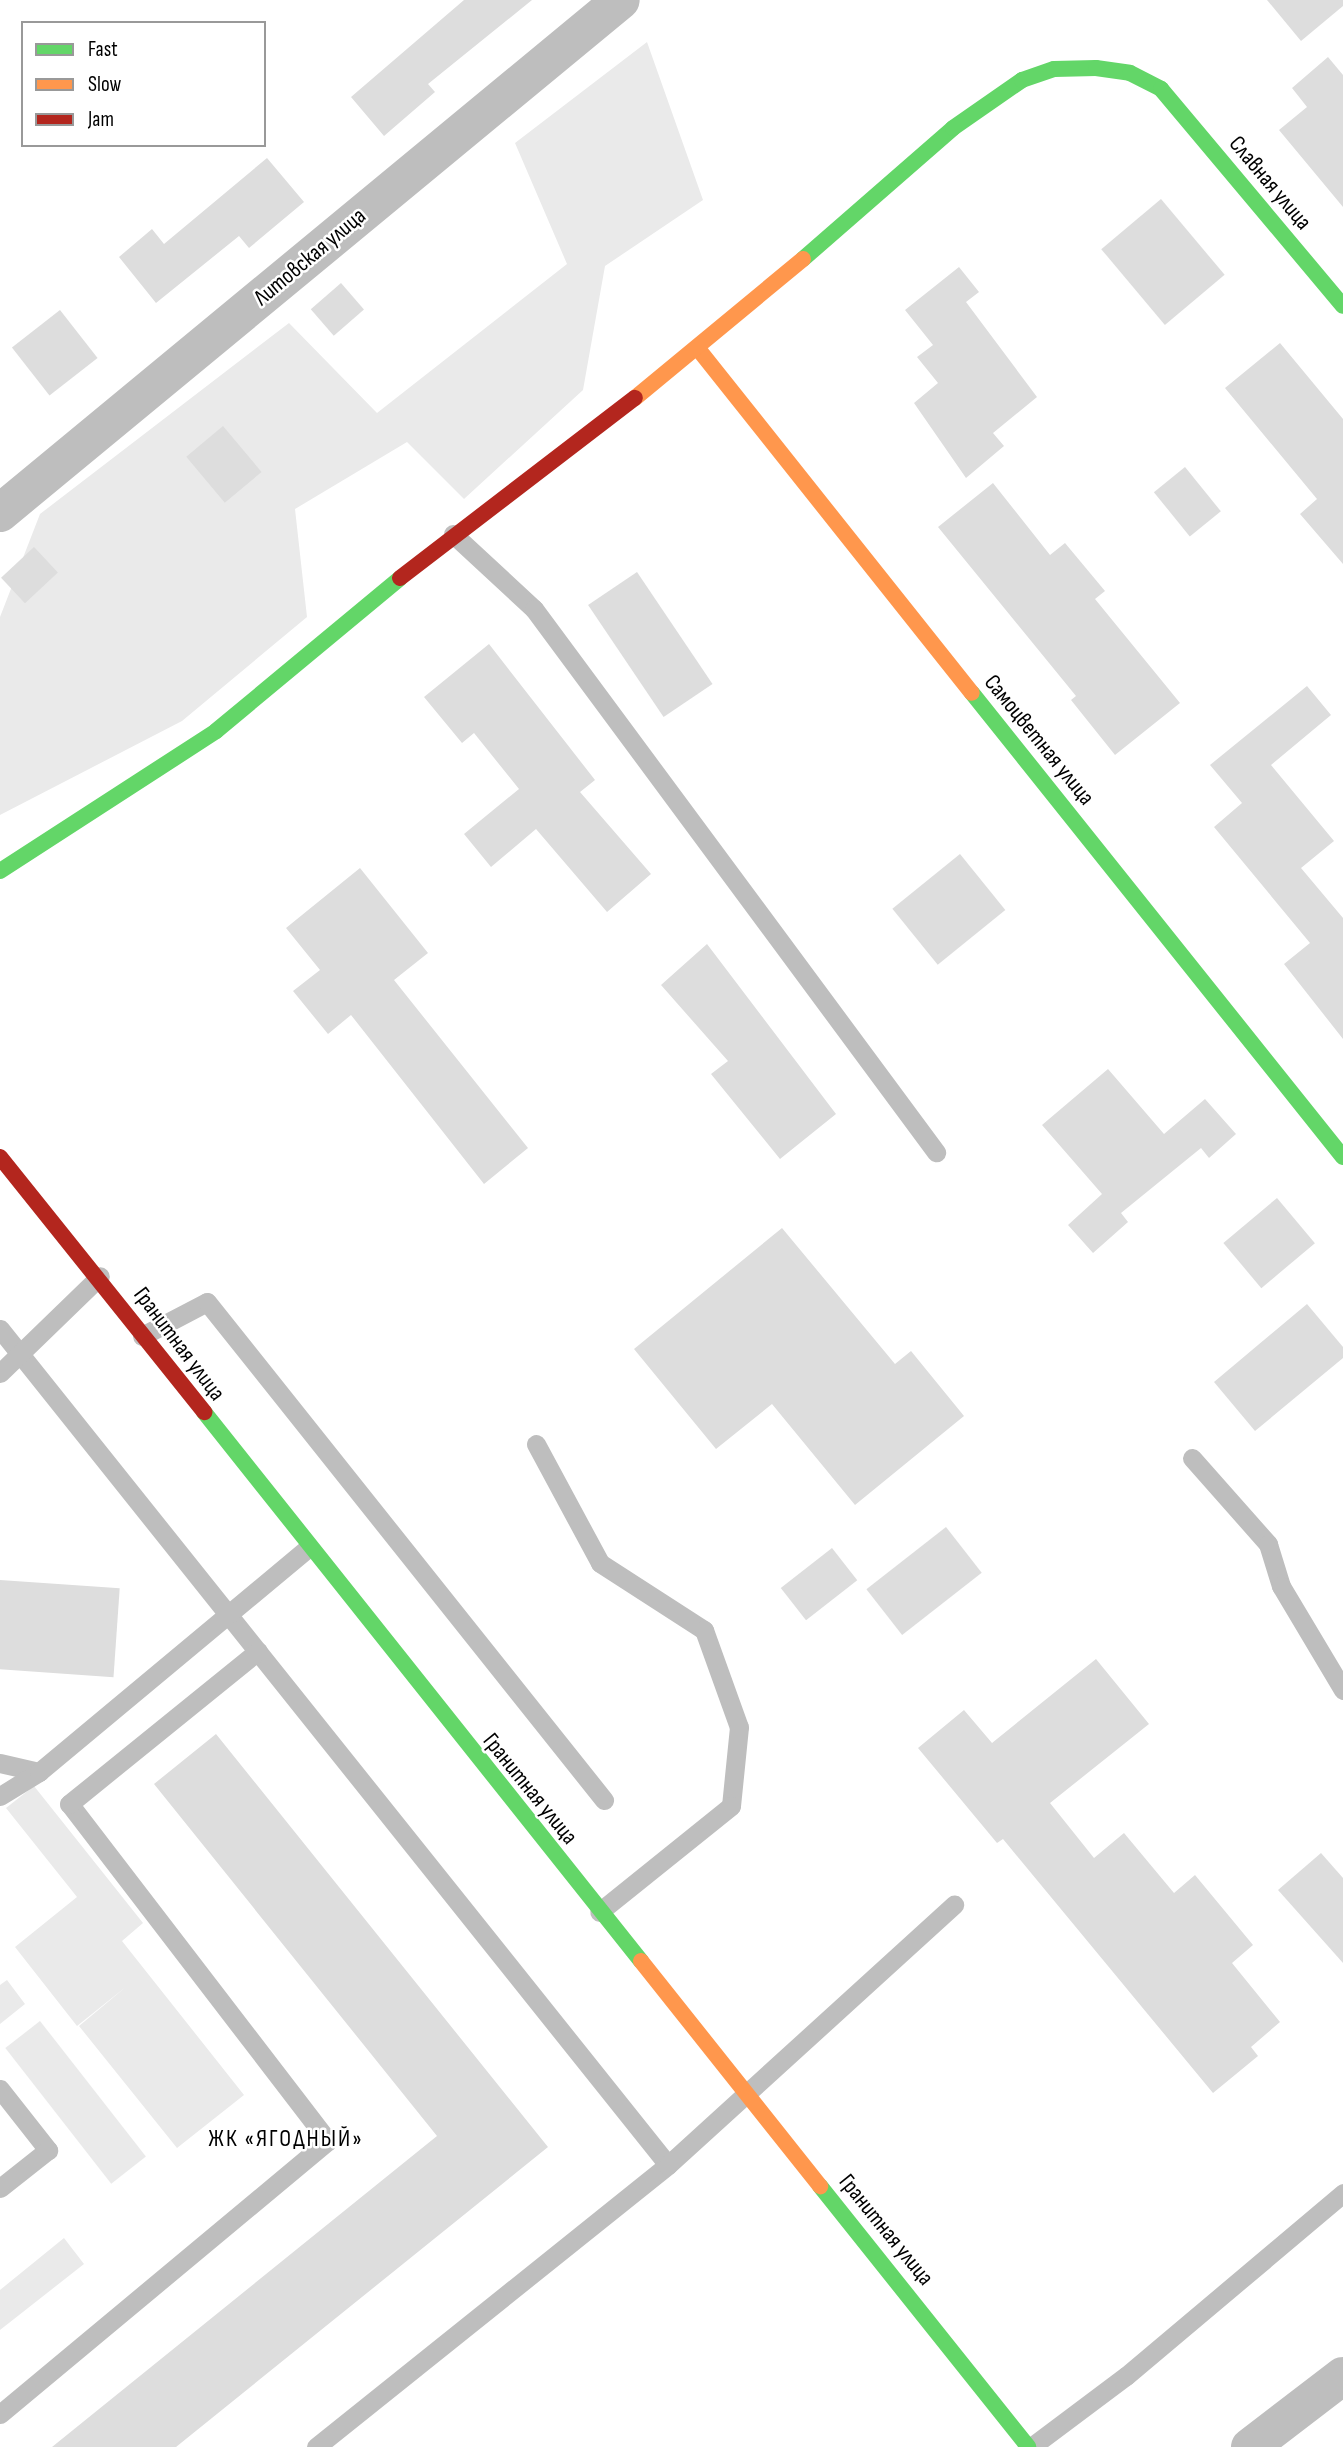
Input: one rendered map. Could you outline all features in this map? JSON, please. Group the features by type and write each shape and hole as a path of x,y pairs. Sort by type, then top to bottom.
{"street":[{"name":"Литовская улица","path":"0,513 621,0"},
{"name":"Славная улица","path":"698,350 953,128 1022,80 1054,69 1096,68 1130,73 1161,89 1343,306"},
{"path":"0,871 216,731 453,534 698,350"},
{"name":"Самоцветная улица","path":"698,350 1343,1157"},
{"name":"Гранитная улица","path":"0,1157 100,1276 142,1336 307,1549 1030,2447"},
{"path":"1250,2447 1343,2376"}],"lane":[{"path":"453,534 534,610 936,1152"},
{"path":"0,1373 100,1276"},
{"path":"142,1336 207,1302 604,1800"},
{"path":"0,1329 23,1353 224,1613 258,1651 668,2165"},
{"path":"536,1444 600,1563 704,1630 739,1727 731,1806 599,1912"},
{"path":"1192,1458 1268,1544 1281,1586 1343,1690"},
{"path":"0,1796 38,1772 224,1613 307,1549"},
{"path":"0,2414 328,2141 69,1804 258,1651"},
{"path":"0,1763 38,1772"},
{"path":"316,2447 668,2165 748,2096 954,1905"},
{"path":"0,2089 48,2150 0,2188"},
{"path":"1030,2447 1126,2376 1343,2193"}],"shaded area":[{"path":"647,42 703,200 605,266 583,390 464,499 407,442 295,509 307,617 182,721 0,815 0,617 40,514 289,323 377,413 567,264 515,143"},
{"path":"34,1786 143,1923 122,1941 244,2095 177,2148 79,2026 127,1986 77,2026 15,1947 77,1897 6,1808"},
{"path":"7,1980 25,2004 0,2024 0,1985"},
{"path":"40,2021 146,2157 111,2184 5,2048"},
{"path":"64,2238 84,2264 0,2330 0,2290"}],"building":[{"path":"464,0 532,0 428,84 435,92 384,136 351,97"},
{"path":"1267,0 1343,0 1343,6 1301,41"},
{"path":"1328,57 1343,75 1343,207 1279,130 1307,107 1292,88"},
{"path":"267,158 304,202 249,248 239,236 156,303 119,257 152,229 164,244"},
{"path":"1161,199 1225,275 1165,325 1101,249"},
{"path":"959,267 979,292 966,302 1037,397 993,433 1004,446 966,478 914,403 938,383 917,357 933,345 905,310"},
{"path":"341,283 364,309 334,336 311,309"},
{"path":"60,310 98,358 49,396 12,348"},
{"path":"1280,343 1343,419 1343,564 1300,514 1317,499 1225,388"},
{"path":"223,426 262,472 225,503 186,457"},
{"path":"1185,467 1221,511 1190,536 1154,492"},
{"path":"993,483 1050,555 1065,543 1105,591 1095,599 1180,703 1115,755 1071,700 1076,696 938,527"},
{"path":"34,547 58,573 25,603 1,578"},
{"path":"637,572 712,684 664,717 588,605"},
{"path":"489,644 595,780 580,792 651,874 607,912 536,829 491,867 464,834 519,789 474,733 462,743 424,697"},
{"path":"1307,686 1331,715 1271,765 1334,841 1301,868 1343,918 1343,1039 1284,964 1310,943 1214,827 1242,803 1210,765"},
{"path":"960,854 1005,910 938,965 892,909"},
{"path":"360,868 428,953 394,980 528,1148 484,1184 351,1015 328,1034 293,991 320,970 286,928"},
{"path":"707,944 836,1114 780,1159 711,1074 728,1061 661,985"},
{"path":"1108,1069 1164,1134 1205,1099 1236,1134 1209,1158 1201,1148 1121,1213 1128,1222 1093,1253 1068,1225 1102,1194 1042,1125"},
{"path":"1277,1198 1315,1243 1261,1288 1223,1243"},
{"path":"782,1228 895,1364 911,1351 964,1416 855,1505 772,1404 716,1449 634,1349"},
{"path":"1307,1304 1343,1347 1343,1358 1255,1431 1214,1382"},
{"path":"946,1527 982,1573 902,1635 866,1589"},
{"path":"832,1548 857,1580 806,1620 781,1588"},
{"path":"0,1580 120,1588 113,1677 0,1669"},
{"path":"1096,1659 1149,1724 1050,1803 1094,1858 1124,1833 1174,1893 1195,1875 1253,1945 1232,1963 1280,2022 1251,2047 1258,2056 1213,2093 1003,1839 997,1843 918,1748 964,1710 992,1743"},
{"path":"216,1734 548,2147 176,2447 52,2447 437,2136 154,1784"},
{"path":"1321,1853 1343,1878 1343,1963 1278,1890"}],"traffic: fast":[{"path":"803,259 953,128 1022,80 1054,69 1096,68 1130,73 1161,89 1343,306"},
{"path":"0,871 216,731 400,578"},
{"path":"972,693 1343,1157"},
{"path":"204,1412 641,1961"},
{"path":"820,2186 1028,2447"}],"traffic: slow":[{"path":"635,398 803,259"},
{"path":"699,350 972,693"},
{"path":"641,1961 820,2186"}],"traffic: jam":[{"path":"400,578 635,398"},
{"path":"0,1157 204,1412"}],"district":[{"name":"ЖК «ЯГОДНЫЙ»","path":"286,2139"}]}
